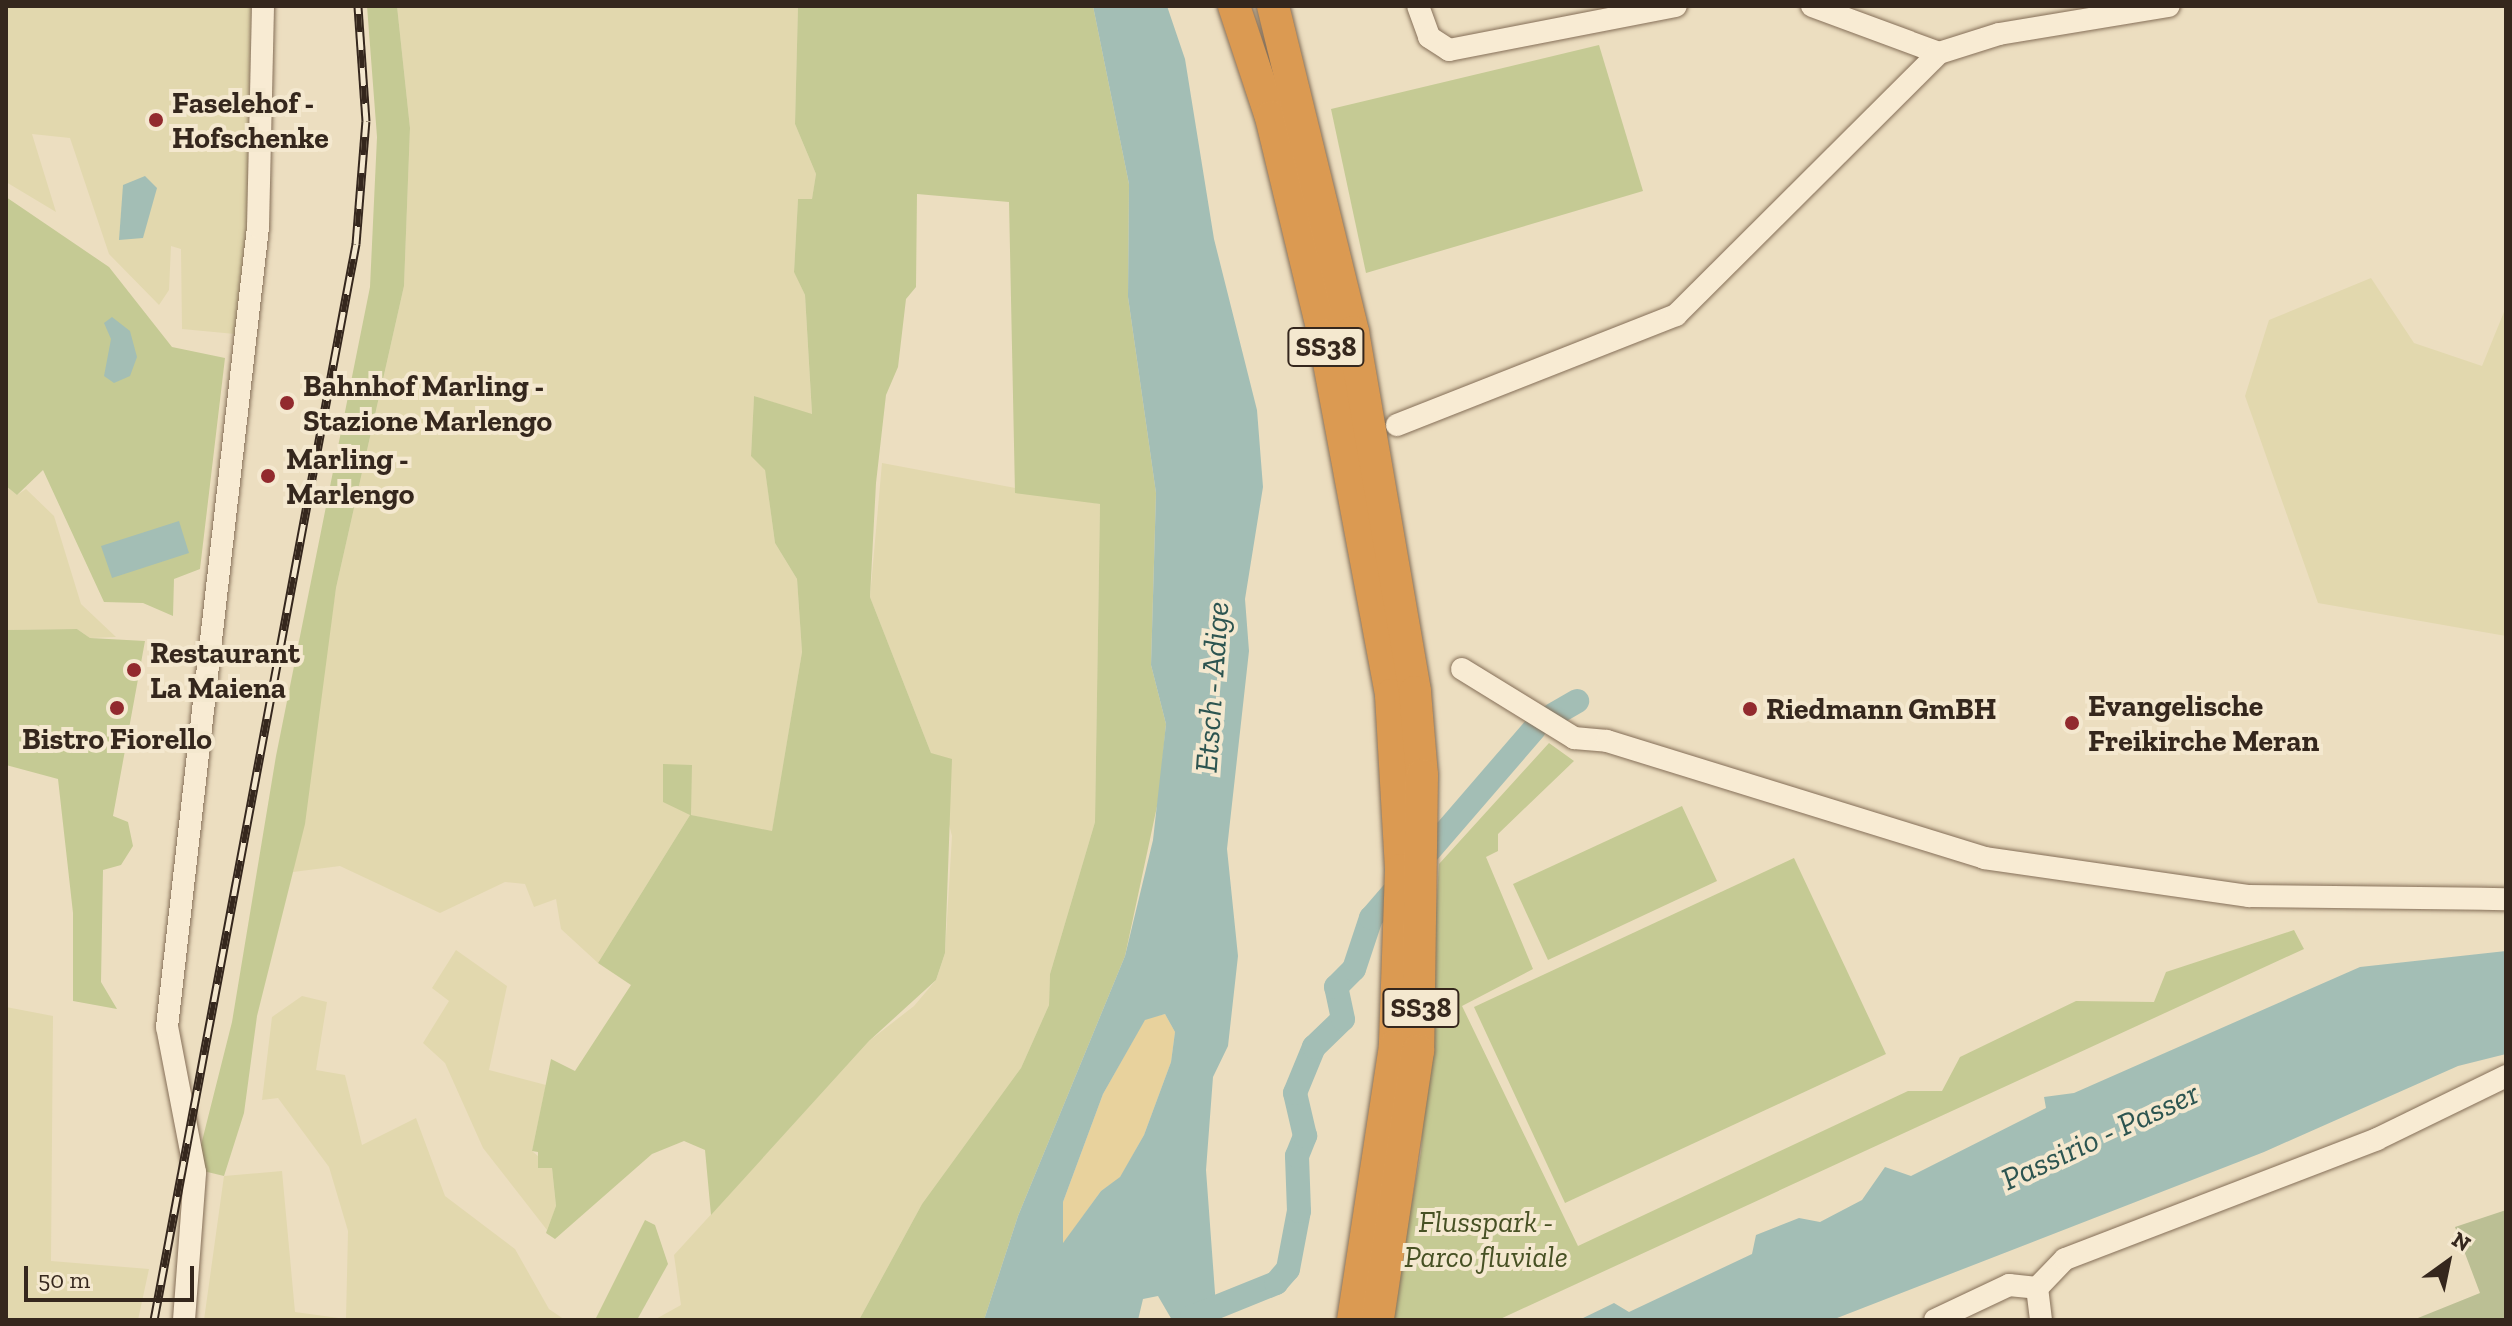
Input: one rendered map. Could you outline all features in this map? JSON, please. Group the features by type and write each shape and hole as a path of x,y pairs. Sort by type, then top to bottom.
{"highway":[{"name":"SS38","path":"1234,6 1271,117 1324,336 1403,694 1395,1046 1353,1320"},
{"name":"SS38","path":"1273,6 1353,332 1403,694 1424,960 1407,1152 1378,1320"}],"street":[{"path":"184,1320 195,1172 175,1096 167,1027 258,227 263,6"},
{"path":"1418,6 1429,37 1449,50 1616,12 1676,6"},
{"path":"1812,6 1939,53"},
{"path":"1397,425 1676,315 1939,53 1999,34 2169,6"},
{"path":"1462,669 1574,738 1607,741 1984,858 2249,896 2506,899"},
{"path":"2037,1288 2065,1259 2377,1139 2506,1076"},
{"path":"1935,1320 2009,1285 2037,1288"},
{"path":"2037,1288 2041,1320"}],"shaded area":[{"path":"6,6 251,6 247,228 235,334 182,329 181,249 171,246 169,290 159,305 109,254 70,138 32,134 56,212 6,182"},
{"path":"397,6 798,6 795,124 816,174 812,200 798,199 794,271 805,295 812,415 754,396 751,455 765,469 775,543 797,579 802,652 772,832 690,815 598,963 561,929 556,899 534,907 525,884 505,882 440,913 340,866 293,872 336,588 404,286 410,128"},
{"path":"2371,278 2414,343 2482,366 2506,307 2506,636 2318,603 2245,396 2269,320"},
{"path":"882,463 1100,504 1095,822 1050,974 1049,1005 1021,1068 922,1204 859,1320 654,1320 681,1305 674,1255 869,1041 914,1006 936,980 945,953 952,836 931,753 870,597"},
{"path":"6,486 17,495 26,489 54,516 81,604 116,637 90,638 77,629 6,630"},
{"path":"456,950 507,986 489,1070 546,1085 532,1151 552,1168 556,1207 547,1230 483,1148 445,1063 423,1043 449,1001 432,988"},
{"path":"302,996 327,1002 316,1070 345,1075 362,1145 416,1118 445,1196 515,1249 549,1309 565,1320 204,1320 224,1176 282,1171 295,1312 346,1319 348,1231 329,1167 278,1098 262,1100 272,1017"},
{"path":"6,1007 53,1016 51,1261 149,1269 138,1320 6,1320"}],"green space":[{"path":"367,6 397,6 410,128 404,286 336,588 305,824 257,1016 244,1113 224,1176 195,1169 232,1022 276,756 370,287 377,137"},
{"path":"798,6 1093,6 1129,184 1128,297 1156,493 1151,665 1166,724 1159,797 1125,956 1018,1216 984,1320 859,1320 922,1204 1021,1068 1049,1005 1050,974 1095,822 1100,504 1015,493 1009,202 917,194 916,287 906,299 898,367 886,395 876,483 870,597 931,753 952,759 945,953 936,980 869,1041 711,1215 705,1150 684,1141 652,1154 555,1239 546,1233 556,1206 552,1168 538,1168 538,1152 532,1151 551,1059 575,1071 631,985 598,963 690,815 663,802 663,764 692,765 691,815 772,831 802,652 797,579 775,543 765,470 751,456 754,396 812,414 805,295 794,272 798,199 812,199 816,174 795,124"},
{"path":"1599,45 1643,191 1366,273 1331,109"},
{"path":"6,197 109,267 172,347 225,358 200,569 174,579 173,616 143,603 104,602 43,470 17,495 6,486"},
{"path":"77,629 90,638 145,641 113,816 128,822 133,846 121,865 103,870 101,982 117,1009 73,1001 73,913 58,779 6,765 6,630"},
{"name":"Flusspark - Parco fluviale","path":"1549,743 1574,761 1498,834 1498,851 1486,857 1533,969 1462,1006 1578,1246 1908,1091 1942,1091 1960,1057 2076,1001 2154,1002 2166,972 2294,930 2304,949 1498,1320 1390,1320 1421,1152 1439,864"},
{"path":"1682,806 1717,881 1548,960 1513,884"},
{"path":"1794,858 1886,1054 1565,1203 1474,1007"},
{"path":"2506,1210 2506,1320 2413,1320 2480,1293 2455,1227"},
{"path":"645,1220 655,1225 668,1264 637,1320 595,1320"}],"sand":[{"path":"1165,1014 1175,1032 1171,1062 1144,1135 1120,1178 1101,1191 1063,1244 1063,1202 1103,1094 1145,1019"}],"water":[{"name":"Etsch - Adige","path":"1093,6 1167,6 1185,59 1214,239 1257,410 1263,487 1245,599 1249,651 1227,849 1238,956 1228,1046 1213,1077 1206,1170 1217,1320 1172,1320 1158,1296 1143,1299 1138,1320 984,1320 1018,1216 1125,956 1153,840 1166,724 1151,665 1156,493 1128,297 1129,184","holes":["1165,1014 1175,1032 1171,1062 1144,1135 1120,1177 1101,1191 1063,1243 1063,1202 1103,1094 1145,1020"]},
{"path":"145,176 157,188 143,238 119,240 123,185"},
{"path":"112,317 130,331 137,357 130,376 114,383 104,376 111,339 104,323"},
{"path":"179,521 189,553 112,578 101,546"},
{"name":"Passirio - Passer","path":"2506,951 2506,1054 2458,1066 2264,1152 1832,1320 1579,1320 1614,1303 1629,1312 1752,1254 1756,1235 1799,1218 1820,1222 1862,1200 1885,1167 1911,1176 2046,1108 2044,1097 2074,1093 2360,967"}],"waterway":[{"path":"1553,715 1577,701"},
{"path":"1192,1317 1276,1283 1288,1269 1299,1211 1297,1156 1305,1136 1295,1093 1314,1047 1343,1019 1336,987 1354,969 1371,918 1534,729"}],"railway":[{"path":"154,1320 356,244 366,121 358,6"}],"place":[{"name":"Faselehof - Hofschenke","path":"156,120"},
{"name":"Bahnhof Marling - Stazione Marlengo","path":"287,403"},
{"name":"Marling - Marlengo","path":"268,476"},
{"name":"Restaurant La Maiena","path":"134,670"},
{"name":"Bistro Fiorello","path":"117,708"},
{"name":"Riedmann GmBH","path":"1750,709"},
{"name":"Evangelische Freikirche Meran","path":"2072,723"}]}
